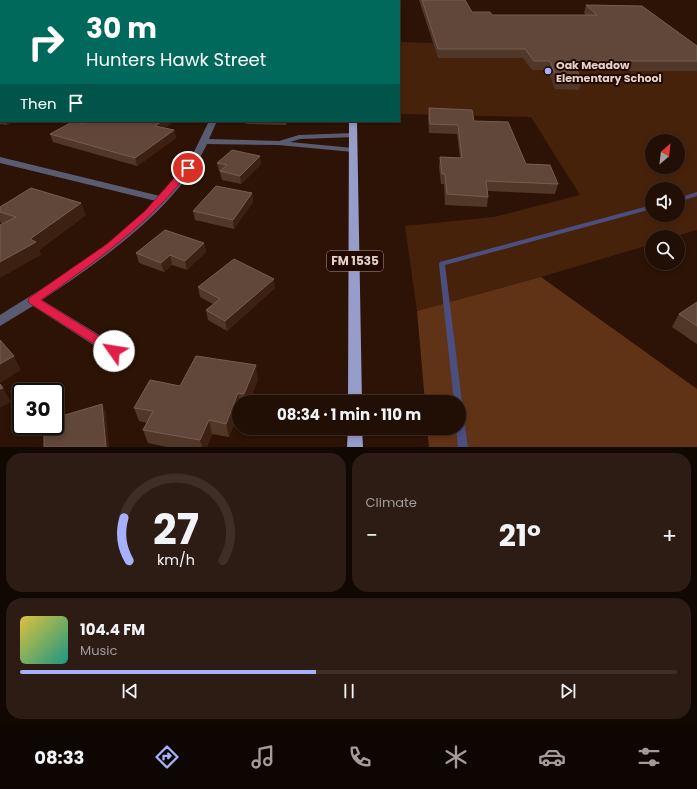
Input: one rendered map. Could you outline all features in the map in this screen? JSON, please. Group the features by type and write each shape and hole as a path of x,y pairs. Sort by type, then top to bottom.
{"main road":[{"name":"FM 1535","path":"353,122 355,395"},
{"path":"355,435 355,447"}],"street":[{"path":"0,321 33,300 110,246 148,213 179,180 197,156 212,122"},
{"path":"278,143 299,138 353,135"},
{"path":"204,141 278,143 353,150"},
{"path":"0,160 161,199"},
{"path":"33,300 114,351"}],"shaded area":[{"path":"400,42 433,43 438,58 510,58 516,47 532,70 697,71 697,230 685,234 685,230 645,230 645,246 541,277 417,311 405,226 494,217 580,195 531,117 400,114"},
{"path":"541,277 697,389 697,447 429,447 428,435 466,435 466,395 424,395 417,311"}],"building":[{"path":"422,0 465,0 472,12 490,12 492,15 597,15 586,5 642,6 697,46 697,61 572,61 582,80 557,79 550,61 534,61 525,49 438,49"},
{"path":"429,108 472,110 474,121 508,122 526,164 550,165 558,184 486,181 488,197 447,194 445,174 442,174 440,157 462,158 458,125 430,124"},
{"path":"72,122 84,124 87,122 161,122 155,126 174,130 135,158 50,134"},
{"path":"232,150 260,156 240,176 220,171 227,165 217,163"},
{"path":"216,186 252,193 233,220 193,211"},
{"path":"31,188 81,203 30,239 36,242 0,262 0,225 16,217 0,212 0,207"},
{"path":"165,230 204,243 185,261 170,255 161,263 136,253"},
{"path":"234,259 274,279 225,321 206,310 220,299 198,287"},
{"path":"697,302 697,326 679,314"},
{"path":"0,340 14,356 0,364"},
{"path":"196,356 256,365 244,394 238,393 237,395 232,395 232,408 226,424 209,420 200,440 143,430 153,411 134,408 150,380 180,386"},
{"path":"102,404 106,447 44,447 44,435 64,435 64,415"}],"waterway":[{"path":"685,198 697,194"},
{"path":"457,395 442,264 645,209"},
{"path":"462,435 463,447"}],"place":[{"name":"Oak Meadow Elementary School","path":"548,71"}],"route":[{"path":"114,351 33,300 60,283 110,246 148,213 179,180 188,168"}]}
